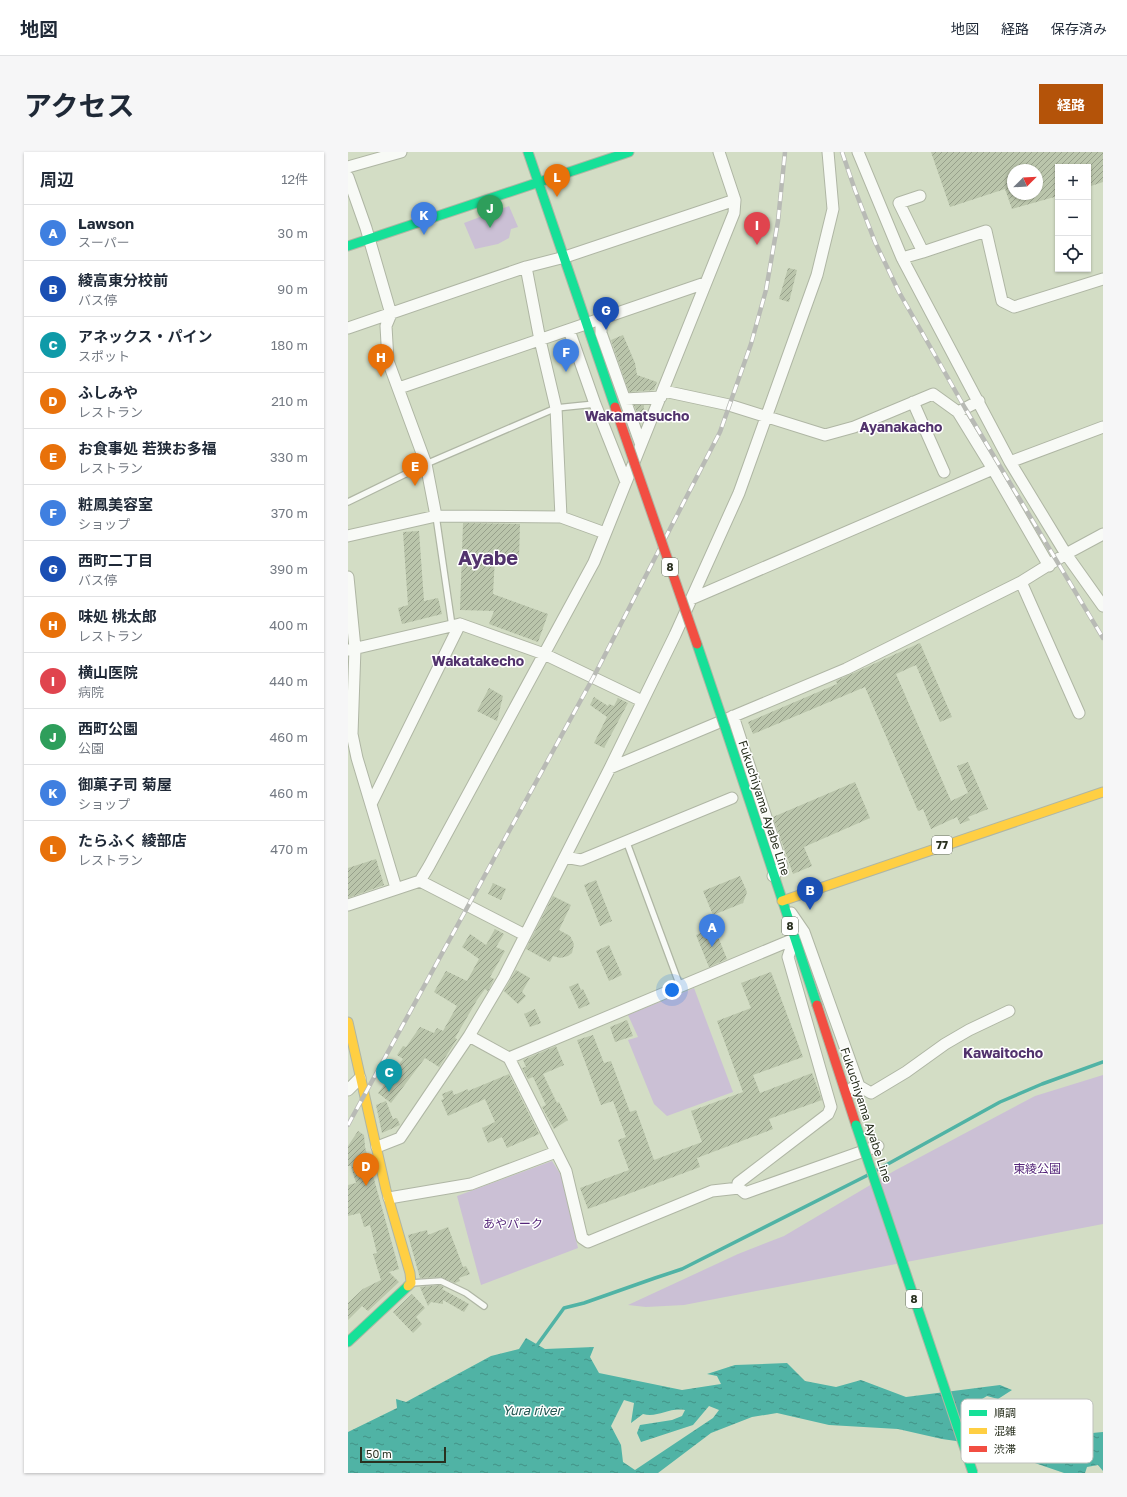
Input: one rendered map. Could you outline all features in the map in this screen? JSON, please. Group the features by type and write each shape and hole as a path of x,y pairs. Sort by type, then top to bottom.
{"main road":[{"name":"Fukuchiyama Ayabe Line","path":"528,152 725,727 773,876 961,1437"},
{"path":"348,246 539,184 629,152"},
{"name":"77","path":"782,901 1103,792"},
{"path":"348,1022 388,1198 410,1272 410,1283 348,1342"},
{"name":"Fukuchiyama Ayabe Line","path":"970,1463 973,1473"}],"street":[{"path":"348,167 401,152"},
{"path":"348,905 420,881 594,562 734,213 735,200 719,152"},
{"path":"377,1147 400,1138 469,1036 504,977 610,768 691,599 739,493 816,275 832,209 828,152"},
{"path":"858,152 902,258 1010,462 1066,554 1103,606"},
{"path":"348,177 391,314 386,326 388,361 426,464 436,516"},
{"path":"920,196 899,203 923,252"},
{"path":"348,328 526,267 565,258 735,200"},
{"path":"902,258 986,231 1002,301 1014,307 1103,279"},
{"path":"526,267 540,340 556,408 561,517"},
{"path":"399,388 705,283"},
{"path":"602,319 601,332 641,445"},
{"path":"569,330 595,404 626,482"},
{"path":"625,398 662,394 701,398 825,435 854,427 932,394 958,412 1049,566"},
{"path":"958,412 979,401"},
{"path":"913,402 944,472"},
{"path":"1010,462 1103,427"},
{"path":"691,599 993,469"},
{"path":"348,536 436,516 561,517 605,533"},
{"path":"610,768 846,669 1021,582 1049,566 1066,554 1103,534"},
{"path":"348,577 352,649 352,734 357,758 396,888"},
{"path":"1021,582 1079,713"},
{"path":"352,649 456,625 544,654 642,701"},
{"path":"371,804 456,625"},
{"path":"733,716 782,866 773,876"},
{"path":"565,857 581,860 627,843 732,798"},
{"path":"420,881 525,935"},
{"path":"782,901 804,932 855,1087 871,1093 906,1072 945,1044 1009,1010"},
{"path":"509,1058 794,939"},
{"path":"739,1188 738,1183 828,1114 831,1107 832,1097 788,957 794,939"},
{"path":"469,1036 509,1058 566,1171 582,1238 588,1242 712,1191 739,1188 745,1192 878,1146"},
{"path":"348,1090 360,1078"},
{"path":"388,1198 470,1184 556,1152"}],"lane":[{"path":"348,502 426,464 556,408 595,404"},
{"path":"436,516 456,625"},
{"path":"627,843 680,986"},
{"path":"410,1283 441,1281 466,1293 484,1306"}],"green space":[{"path":"509,206 518,227 511,229 509,238 498,244 475,249 464,223"},
{"path":"694,988 733,1092 667,1116 654,1104 628,1040 638,1037 628,1015"},
{"name":"東綾公園","path":"1103,1075 1103,1224 684,1305 646,1307 628,1305 738,1254 784,1236 894,1171 1035,1096"},
{"name":"あやパーク","path":"552,1161 561,1175 578,1248 481,1285 457,1196"}],"water":[{"name":"Yura river","path":"526,1338 545,1349 594,1347 590,1357 599,1373 682,1390 721,1384 717,1376 707,1374 735,1365 787,1363 805,1381 836,1387 861,1380 906,1397 1000,1385 1012,1390 998,1399 987,1396 982,1399 961,1399 961,1442 898,1429 829,1425 777,1413 752,1417 711,1433 658,1473 348,1473 348,1432 397,1408 396,1399 406,1402 491,1356 519,1349","holes":["624,1400 634,1403 631,1423 643,1414 654,1415 679,1409 685,1410 682,1416 672,1420 640,1425 637,1433 641,1442 693,1425 709,1406 719,1410 713,1418 635,1470 623,1462 621,1445 611,1426"]},
{"name":"Yura river","path":"1103,1432 1103,1471 1098,1465 1087,1467 1085,1473 1064,1473 1035,1463 1093,1463 1093,1433"}],"building":[{"path":"931,152 1103,152 1103,182 1091,186 1091,164 1055,164 1055,197 1012,209 1009,200 1043,200 1043,164 1007,164 1007,195 1005,189 950,207"},
{"path":"788,268 797,270 789,302 779,299"},
{"path":"623,335 635,363 637,375 657,382 654,390 629,392 611,340"},
{"path":"634,405 644,405 643,417 638,416"},
{"path":"463,523 520,524 519,558 495,557 493,594 548,614 538,642 489,624 494,611 460,610"},
{"path":"419,531 424,601 438,598 442,614 402,624 398,608 408,605 403,532"},
{"path":"920,643 952,717 940,722 916,665 896,674 951,801 968,793 957,766 968,762 988,809 968,817 970,820 960,824 957,817 931,829 923,809 918,811 865,687 753,734 748,722 837,684 836,681"},
{"path":"489,688 503,696 497,721 477,711"},
{"path":"594,697 608,706 609,704 614,706 618,698 628,703 604,748 594,743 607,717 590,705"},
{"path":"855,782 870,818 804,847 812,866 793,874 773,817"},
{"path":"376,859 384,885 348,898 348,868"},
{"path":"740,876 747,892 743,903 713,915 703,891"},
{"path":"596,880 612,921 600,926 584,885"},
{"path":"493,883 506,889 501,900 488,894"},
{"path":"553,896 571,905 559,930 570,936 574,944 572,953 568,956 560,958 553,956 550,962 526,949"},
{"path":"714,927 727,959 709,967 696,935"},
{"path":"495,929 504,934 496,947 505,951 490,977 494,979 488,991 485,989 477,1000 455,1038 457,1039 439,1067 425,1058 391,1103 378,1093 403,1059 397,1055 403,1046 406,1047 420,1027 434,1033 437,1028 443,1031 457,1006 434,992 446,971 467,981 479,959 462,947 470,934 486,945"},
{"path":"609,945 622,975 609,981 596,951"},
{"path":"516,970 530,978 522,992 526,996 518,1004 504,991"},
{"path":"771,972 803,1057 753,1075 760,1093 812,1073 822,1100 769,1119 773,1129 697,1158 700,1167 588,1209 580,1188 629,1170 618,1140 626,1137 613,1101 601,1105 577,1040 593,1035 604,1063 611,1061 630,1112 636,1110 654,1160 702,1142 691,1111 743,1092 717,1021 751,1008 741,983"},
{"path":"578,983 581,990 583,989 590,1004 579,1009 569,987"},
{"path":"535,1009 541,1023 530,1027 524,1014"},
{"path":"627,1020 633,1036 615,1042 610,1027"},
{"path":"556,1046 564,1065 543,1074 557,1103 559,1102 568,1120 554,1129 542,1107 546,1105 533,1077 528,1079 522,1068 526,1067 523,1060"},
{"path":"509,1074 539,1134 507,1148 502,1137 488,1143 482,1128 495,1122 485,1099 448,1116 441,1100 444,1099 442,1094 452,1090 454,1095 468,1089 468,1091"},
{"path":"386,1101 393,1119 397,1118 400,1125 382,1133 376,1105"},
{"path":"358,1131 364,1135 365,1147 399,1269 389,1272 399,1282 368,1311 362,1306 348,1320 348,1303 363,1289 381,1280 373,1254 377,1253 370,1225 364,1227 360,1213 348,1216 348,1185 356,1183 351,1166 348,1166 348,1146"},
{"path":"448,1227 463,1267 466,1266 470,1274 459,1278 460,1281 455,1283 441,1277 420,1278 408,1235 427,1230 428,1235"},
{"path":"440,1285 444,1287 442,1289 469,1304 464,1312 443,1300 443,1304 431,1302 428,1306 420,1287"},
{"path":"412,1294 425,1308 416,1317 422,1324 413,1333 393,1312"}],"waterway":[{"path":"877,1170 1000,1102 1042,1084 1103,1062"},
{"path":"535,1348 564,1308 584,1303 682,1269 868,1175"}],"railway":[{"path":"348,1125 593,678 720,432 751,344 766,290 778,221 785,152"},
{"path":"842,152 875,242 899,292 965,408 1103,638"}],"traffic: fast":[{"path":"528,152 615,407"},
{"path":"348,246 629,152"},
{"path":"697,644 725,727"},
{"path":"725,727 817,1005"},
{"path":"856,1125 961,1437"},
{"path":"348,1342 408,1286"},
{"path":"970,1463 973,1473"}],"traffic: slow":[{"path":"782,901 1103,792"},
{"path":"348,1022 386,1190 410,1273 411,1283 408,1286"}],"traffic: jam":[{"path":"615,407 697,644"},
{"path":"817,1005 856,1125"}],"place":[{"name":"たらふく 綾部店","path":"557,197"},
{"name":"西町公園","path":"490,228"},
{"name":"御菓子司 菊屋","path":"424,235"},
{"name":"横山医院","path":"757,245"},
{"name":"西町二丁目","path":"606,330"},
{"name":"粧鳳美容室","path":"566,372"},
{"name":"味処 桃太郎","path":"381,377"},
{"name":"お食事処 若狭お多福","path":"415,486"},
{"name":"綾高東分校前","path":"810,910"},
{"name":"Lawson","path":"712,947"},
{"name":"アネックス・パイン","path":"389,1092"},
{"name":"ふしみや","path":"366,1186"}],"district":[{"name":"Wakamatsucho","path":"637,416"},
{"name":"Ayanakacho","path":"901,427"},
{"name":"Ayabe","path":"488,558"},
{"name":"Wakatakecho","path":"478,661"},
{"name":"Kawaitocho","path":"1003,1053"}]}
